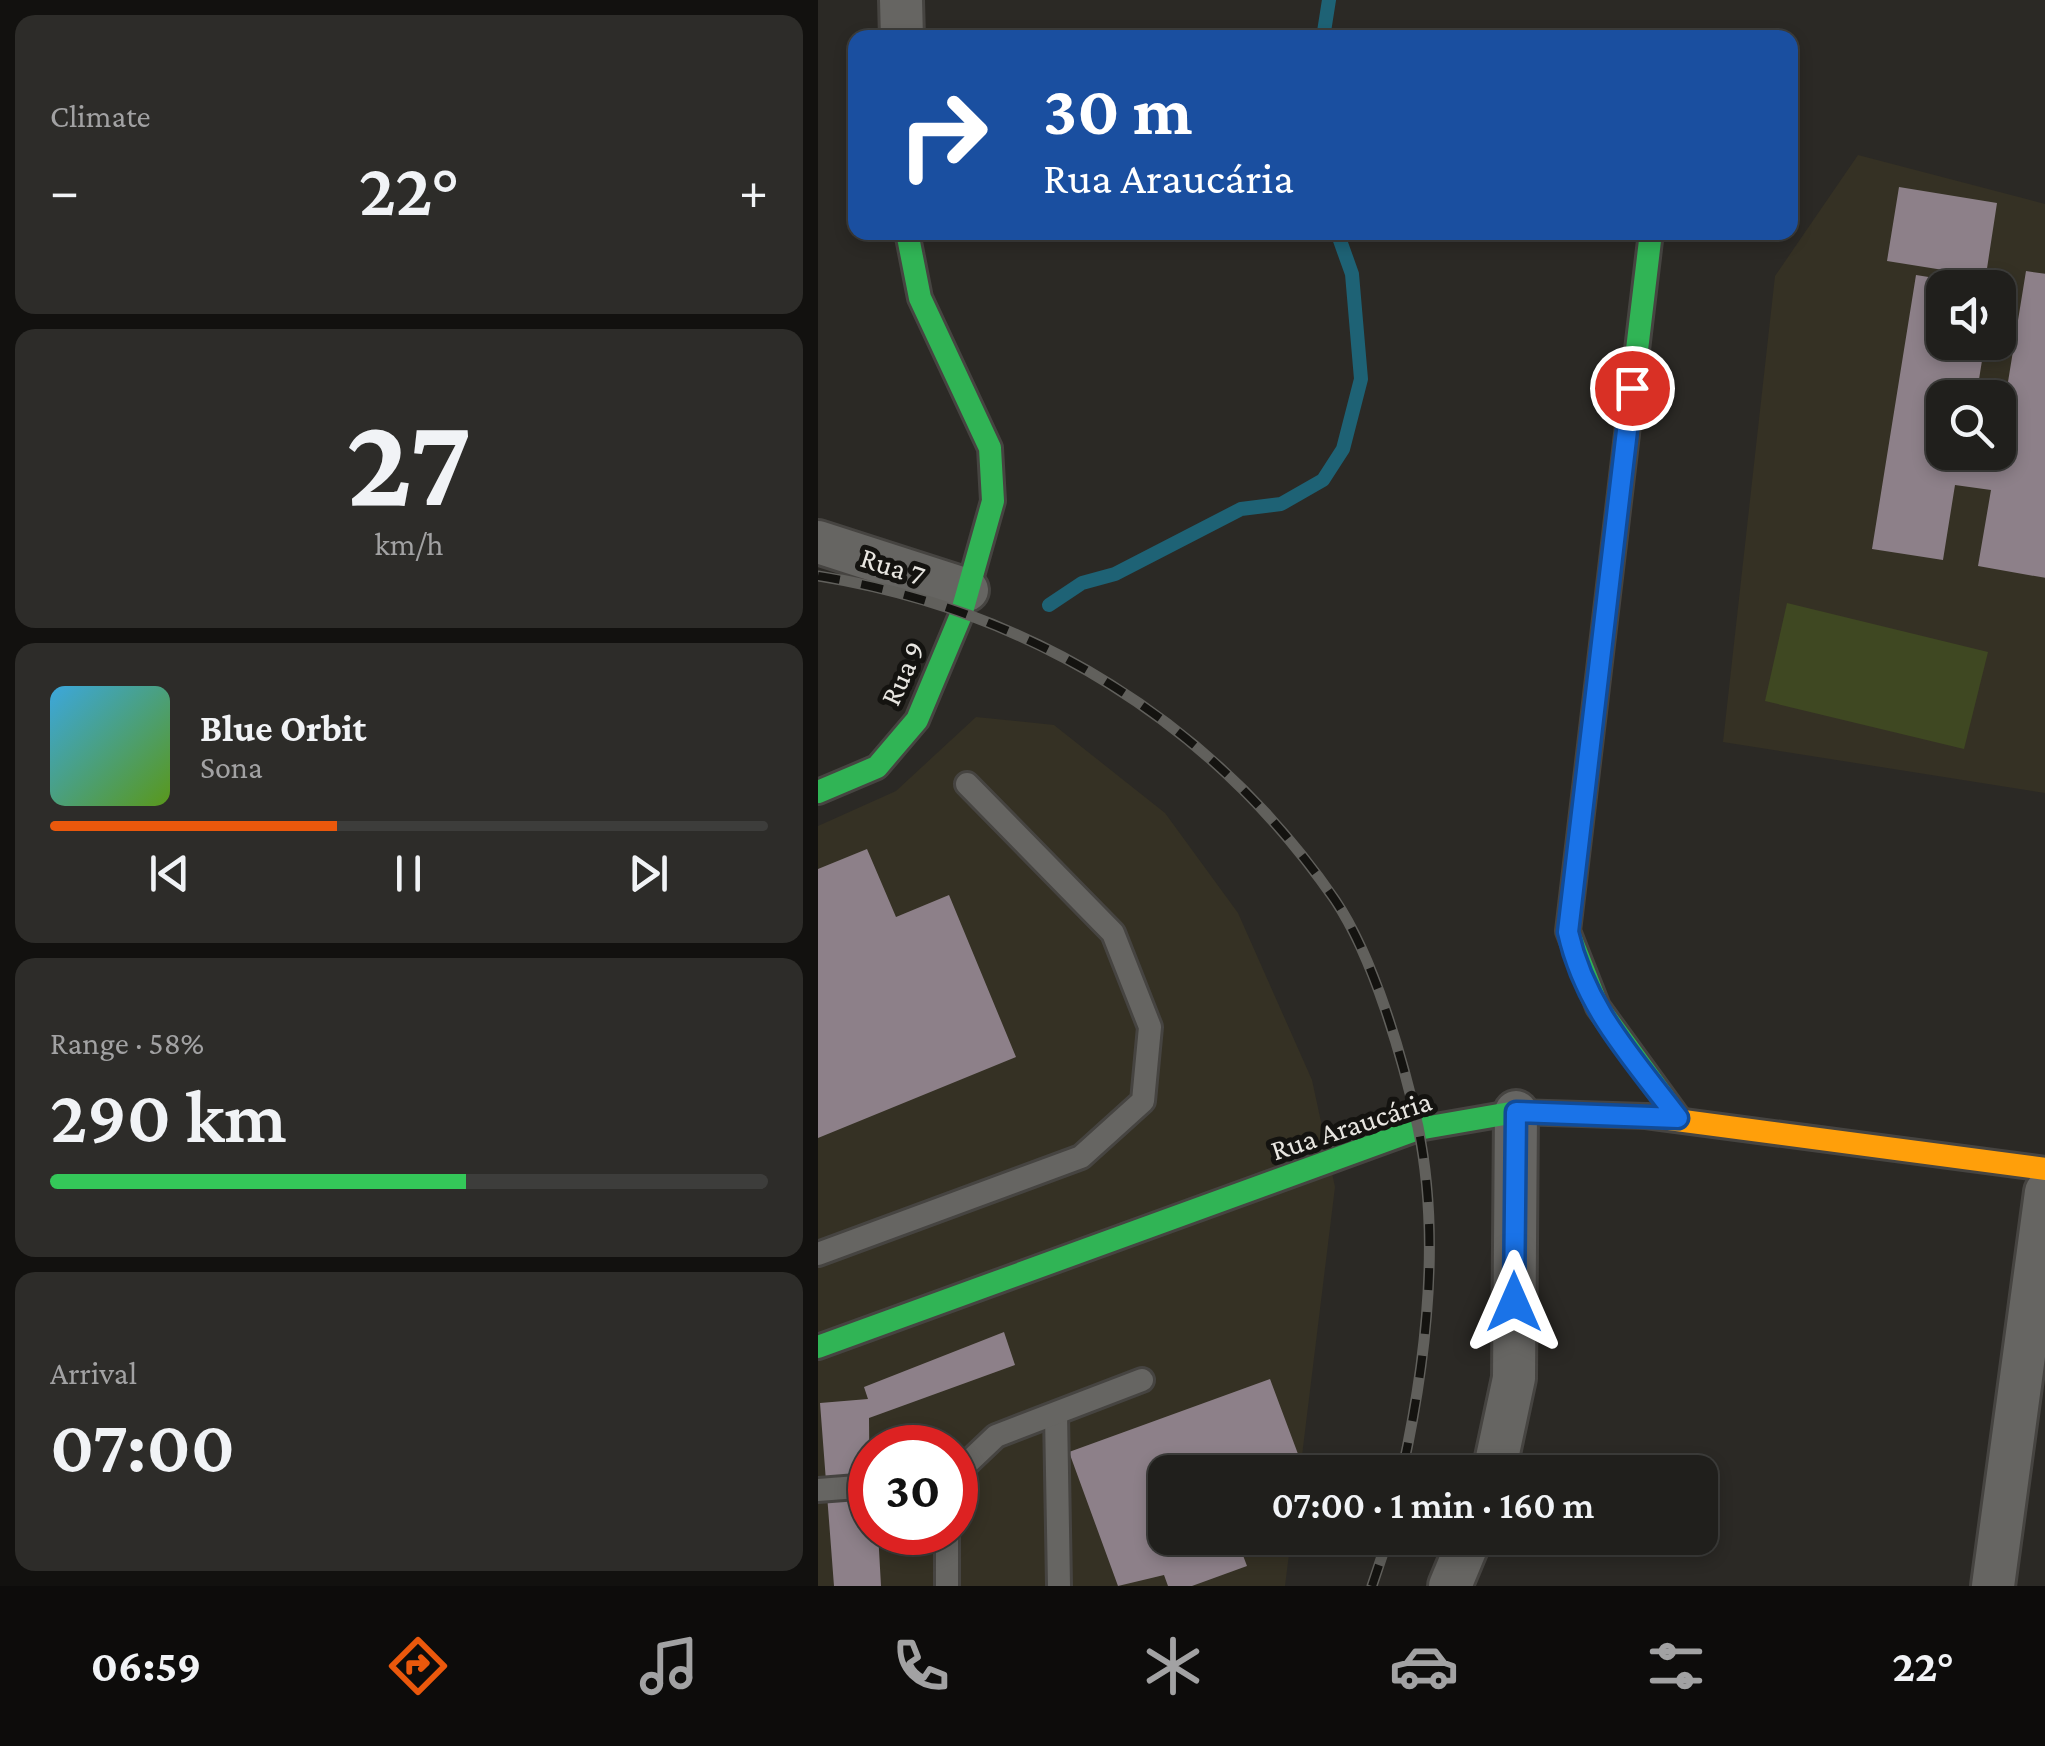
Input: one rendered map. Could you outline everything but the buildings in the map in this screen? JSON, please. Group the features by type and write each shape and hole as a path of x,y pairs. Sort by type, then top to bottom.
{"street":[{"path":"901,0 902,30"},
{"name":"Rua 9","path":"818,792 876,767 917,720 967,590 993,501 990,448 920,298 909,240"},
{"path":"1650,240 1568,932 1577,973 1601,1017 1678,1118"},
{"name":"Rua 7","path":"818,542 967,590"},
{"path":"1498,1455 1514,1378 1516,1112"},
{"name":"Rua Araucária","path":"818,1346 1418,1129 1516,1112 1678,1118 2046,1169"},
{"path":"1993,1586 2046,1192"},
{"path":"1450,1586 1463,1555"}],"lane":[{"path":"818,1254 1081,1157 1143,1101 1150,1028 1113,933 967,784"},
{"path":"978,1453 996,1436 1142,1380"},
{"path":"1056,1414 1059,1586"},
{"path":"818,1490 848,1488"},
{"path":"947,1555 947,1586"}],"shaded area":[{"path":"1858,155 2045,204 2045,793 1723,742 1775,276"},
{"path":"976,717 1054,725 1165,813 1238,913 1312,1080 1335,1187 1302,1455 1148,1455 1148,1555 1289,1555 1285,1586 818,1586 818,826 896,791"}],"green space":[{"path":"1787,603 1988,652 1964,749 1765,701"}],"waterway":[{"path":"1324,30 1329,0"},
{"path":"1049,605 1082,583 1115,574 1241,509 1281,504 1323,480 1343,449 1361,379 1352,274 1340,240"}],"railway":[{"path":"818,576 896,592 971,616 1043,647 1110,684 1174,729 1233,779 1286,837 1335,900 1362,950 1386,1010 1412,1100 1425,1169 1429,1212 1428,1300 1405,1455"},
{"path":"1372,1586 1382,1555"}],"traffic: fast":[{"path":"818,792 877,767 917,720 961,615 993,501 990,448 920,298 909,240"},
{"path":"1650,240 1568,931 1598,1007 1678,1117"},
{"path":"818,1347 1418,1129 1516,1112 1646,1116"}],"traffic: slow":[{"path":"1646,1116 2046,1169"}],"route":[{"path":"1514,1302 1516,1112 1678,1118 1601,1017 1577,973 1568,932 1632,388"}]}
